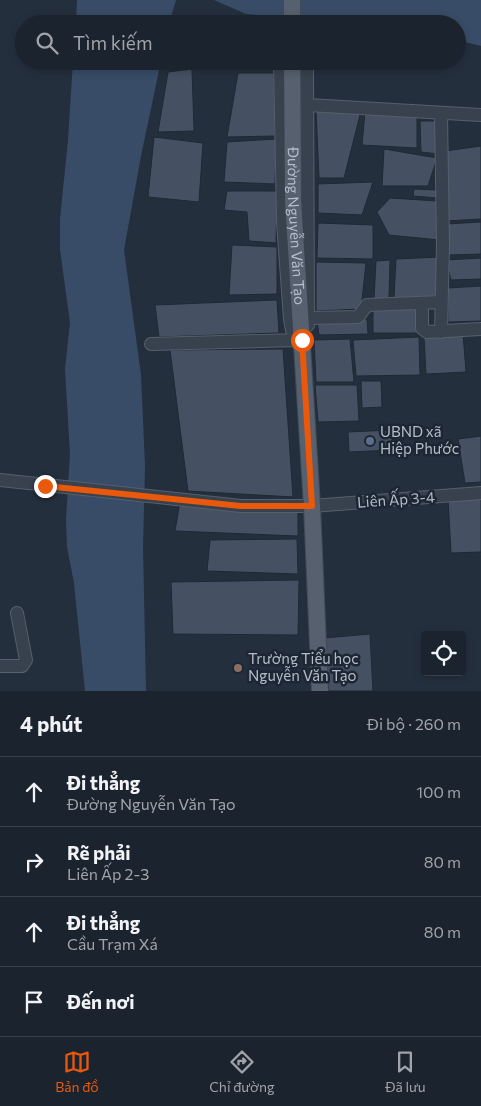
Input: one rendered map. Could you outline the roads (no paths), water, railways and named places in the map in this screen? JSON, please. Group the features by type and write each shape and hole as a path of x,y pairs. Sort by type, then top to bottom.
{"main road":[{"path":"292,0 292,15"},
{"name":"Đường Nguyễn Văn Tạo","path":"292,70 293,200 300,346 312,506 320,691"}],"street":[{"path":"280,70 283,222 290,319 292,330 300,346"},
{"path":"300,346 308,330 307,70"},
{"path":"308,105 481,115"},
{"path":"441,113 443,245 441,332"},
{"path":"308,318 358,317 368,305 441,302"},
{"path":"422,303 422,328 424,331 441,332 481,329"},
{"path":"152,344 300,346"},
{"name":"Liên Ấp 3-4","path":"0,480 241,506 312,506 481,493"},
{"path":"0,666 22,666 26,660 17,613"}],"water":[{"path":"77,0 176,0 172,15 76,15"},
{"path":"214,0 481,0 481,46 466,42 466,15 246,14"},
{"path":"72,70 159,70 124,250 141,375 145,466 143,547 146,691 85,691 74,583 67,547 66,520 70,454 65,369 70,323 60,249 60,219"}],"place":[{"name":"UBND xã Hiệp Phước","path":"370,441"},
{"name":"Trường Tiểu học Nguyễn Văn Tạo","path":"238,668"}]}
